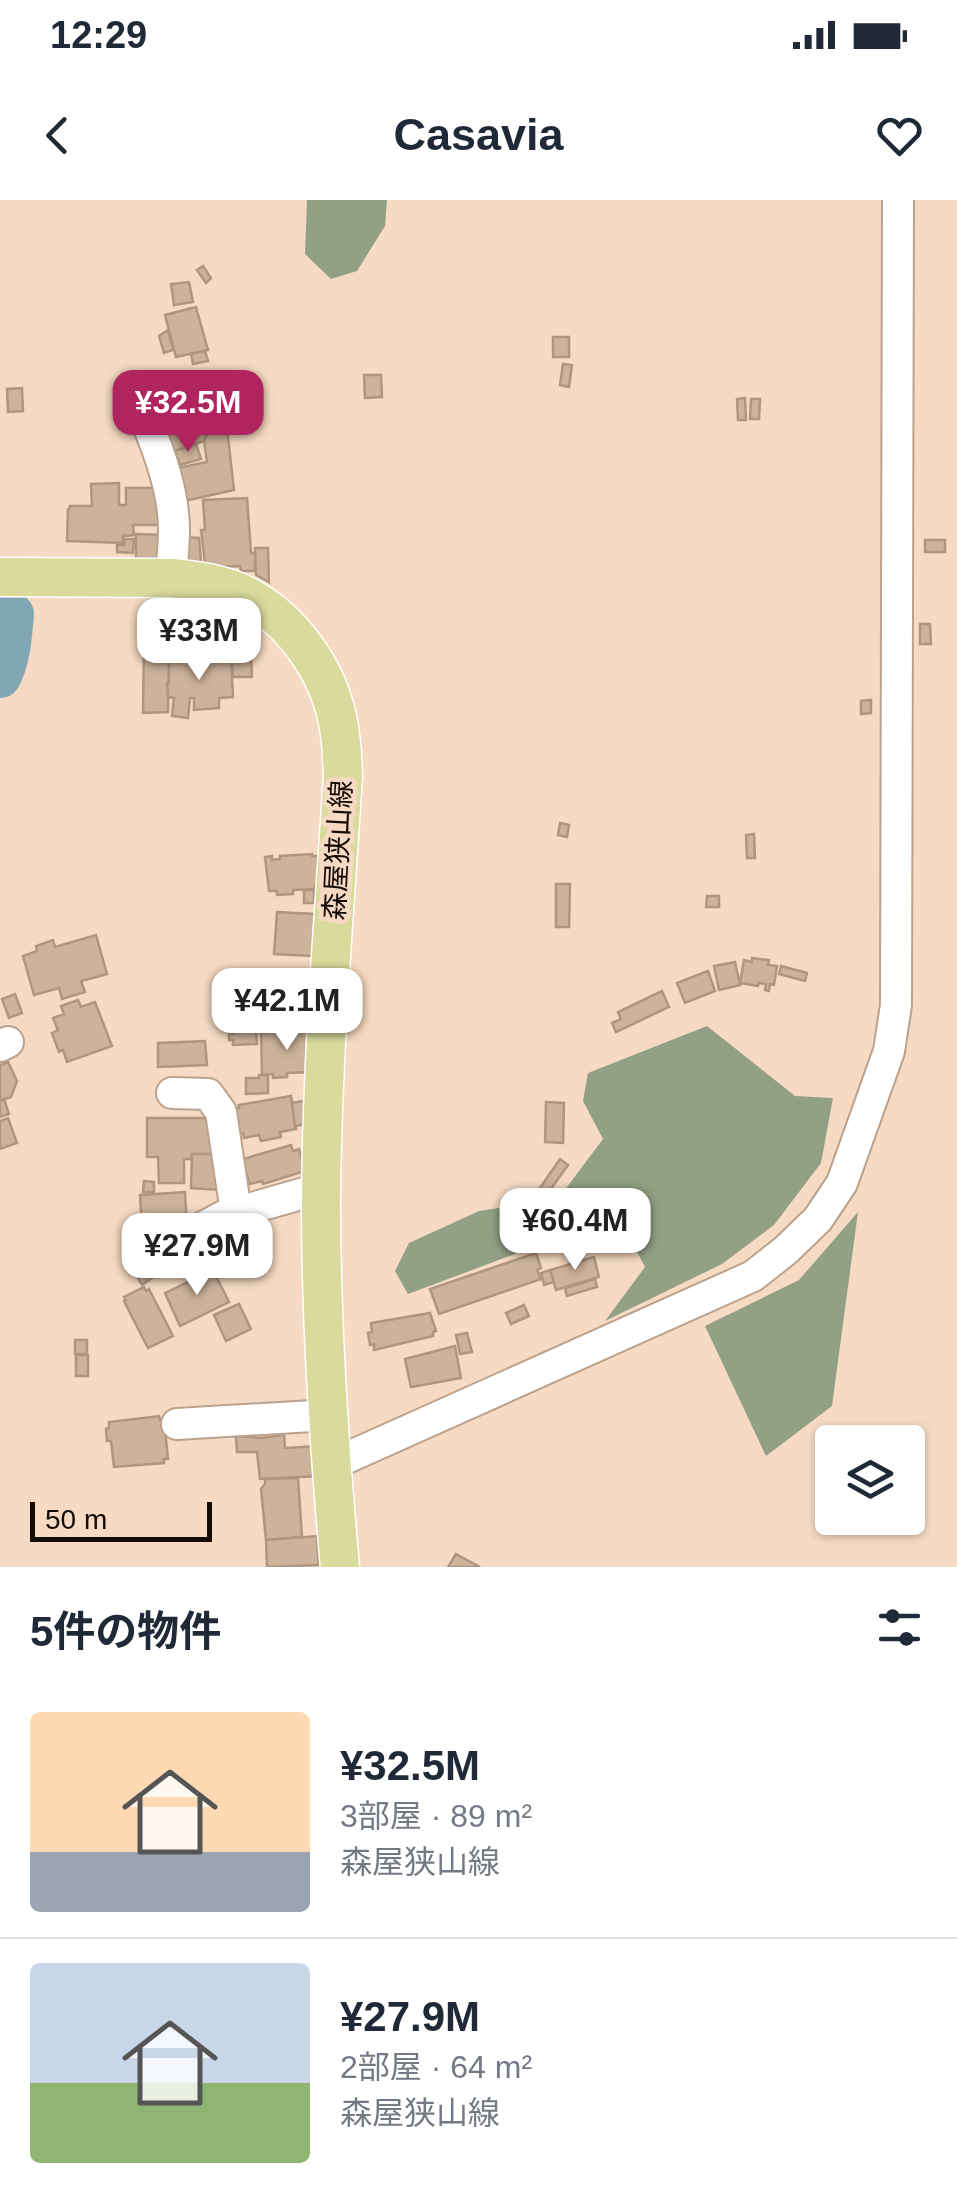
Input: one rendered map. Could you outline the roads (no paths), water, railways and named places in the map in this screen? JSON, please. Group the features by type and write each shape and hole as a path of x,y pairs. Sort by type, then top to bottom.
{"main road":[{"name":"森屋狭山線","path":"0,578 171,578 237,591 257,601 294,634 310,655 331,698 338,720 343,776 322,1188 324,1312 340,1567"}],"street":[{"path":"332,1464 753,1276 818,1220 842,1184 889,1052 896,1005 898,200"},
{"path":"146,420 160,454 172,506 171,578"},
{"path":"172,1094 208,1094 221,1112 236,1212"},
{"path":"169,1245 224,1216 322,1188"},
{"path":"177,1424 329,1415"}],"waterway":[{"path":"0,677 8,654 13,614"}]}
